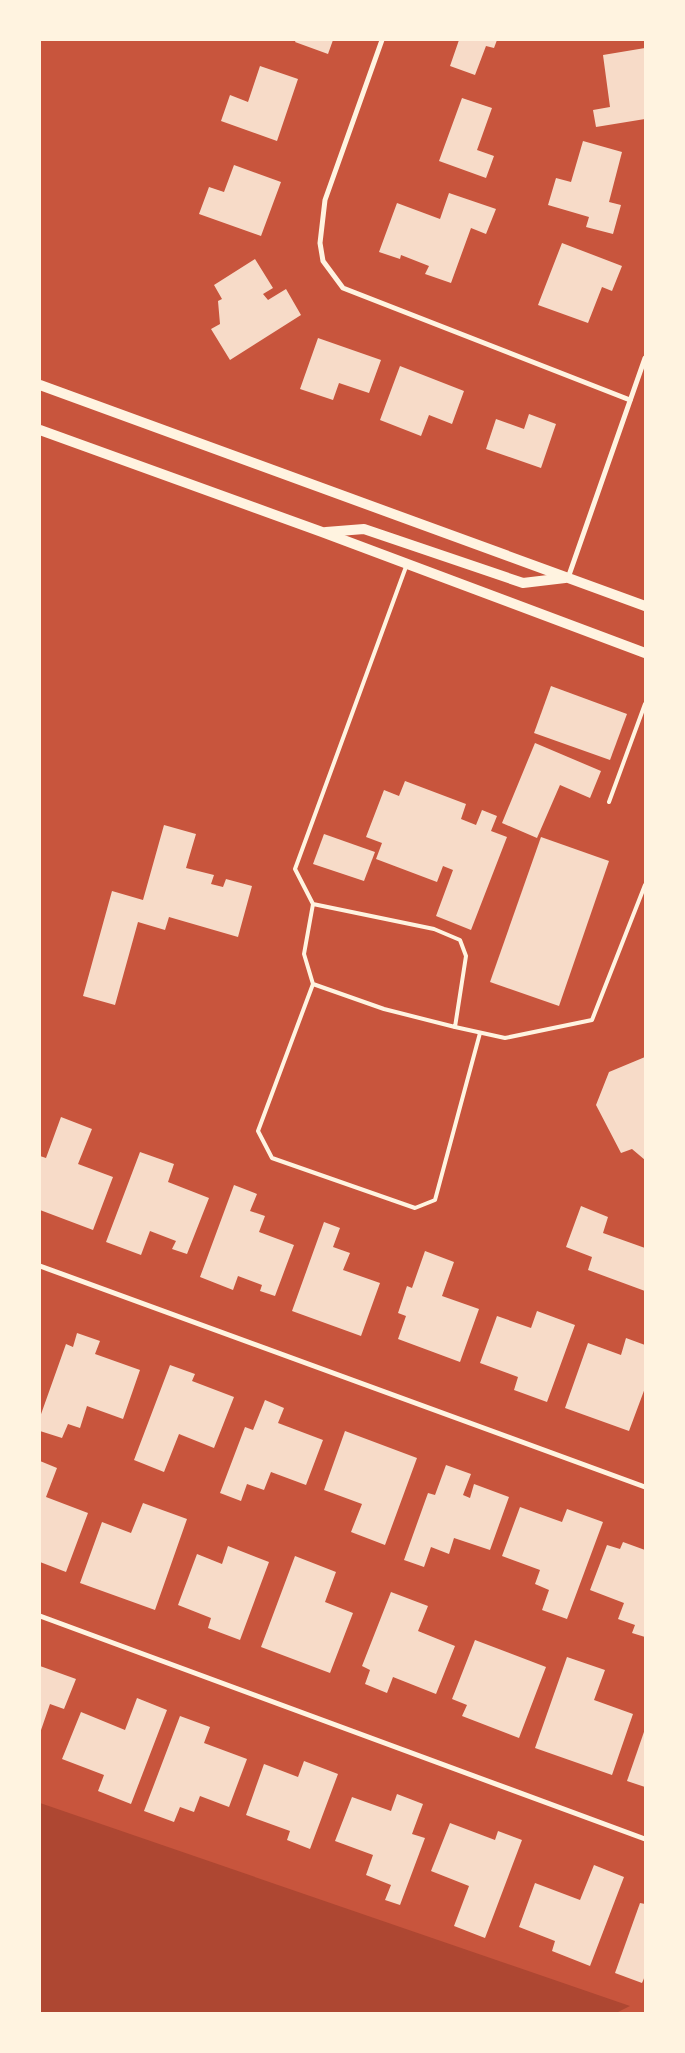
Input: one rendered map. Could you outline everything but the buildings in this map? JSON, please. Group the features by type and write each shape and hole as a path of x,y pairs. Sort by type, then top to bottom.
{"main road":[{"path":"40,385 645,606"},
{"path":"40,430 322,532 645,653"},
{"path":"322,532 364,529 523,582 568,578"}],"street":[{"path":"382,40 325,200 320,243 324,261 343,288 630,400"},
{"path":"568,578 645,358"},
{"path":"40,1266 645,1487"},
{"path":"40,1616 645,1839"}],"lane":[{"path":"407,564 295,869 313,904 304,954 313,984 258,1131 272,1158 415,1208 435,1200 480,1032"},
{"path":"609,802 645,704"},
{"path":"313,984 384,1009 504,1038 592,1020 645,885"},
{"path":"313,904 434,929 460,940 466,956 455,1027"}],"shaded area":[{"path":"40,1803 630,2006 616,2013 40,2013"}]}
